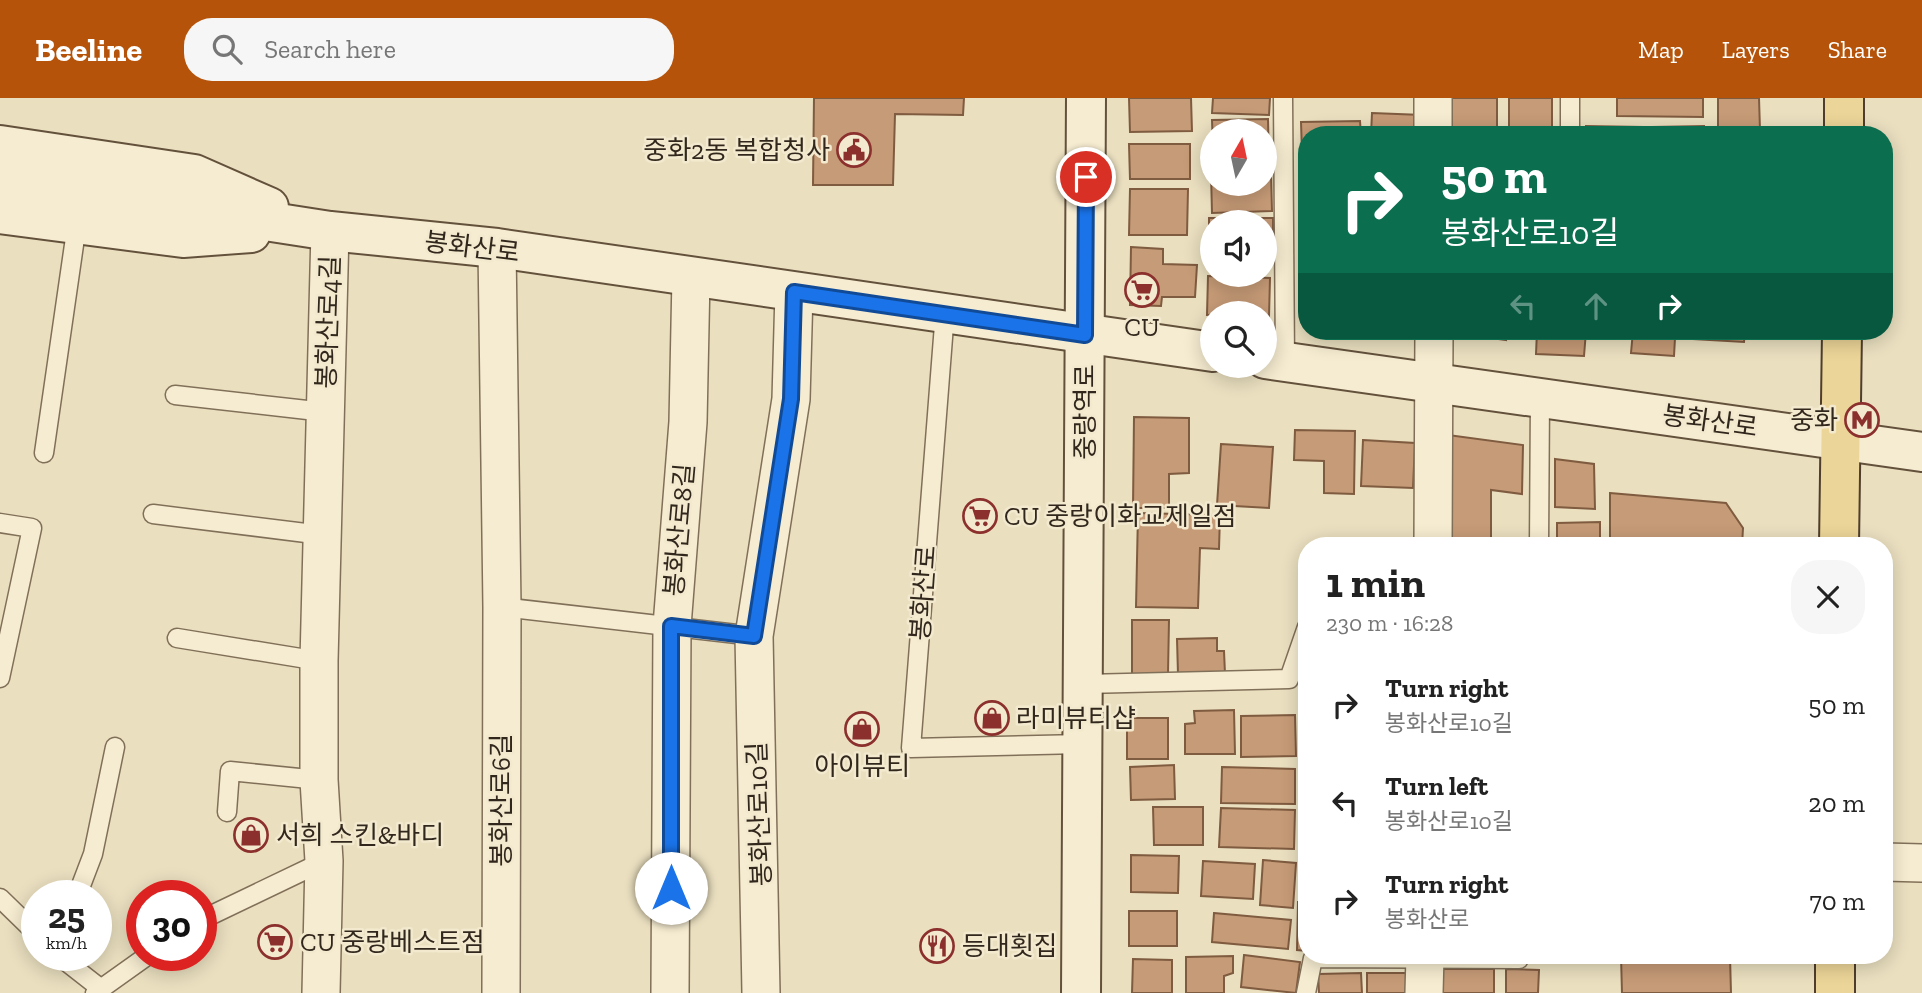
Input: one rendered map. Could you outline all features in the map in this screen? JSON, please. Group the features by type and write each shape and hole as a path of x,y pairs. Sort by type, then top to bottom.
{"main road":[{"name":"중랑역로","path":"1081,993 1086,98"},
{"path":"1844,98 1844,126"},
{"path":"0,145 194,174 323,229"},
{"name":"봉화산로","path":"0,180 323,229 497,248 1200,350"},
{"path":"0,214 183,238 323,229"},
{"path":"1839,537 1842,340"},
{"name":"봉화산로","path":"1277,360 1922,452"},
{"path":"1835,964 1835,993"}],"street":[{"path":"1433,98 1433,126"},
{"name":"봉화산로4길","path":"321,993 324,861 319,780 319,661 325,412 323,229"},
{"name":"봉화산로6길","path":"497,248 502,607 501,993"},
{"name":"봉화산로8길","path":"670,993 671,626 688,422 691,277"},
{"name":"봉화산로10길","path":"761,993 754,636 791,399 794,292"},
{"path":"1433,537 1434,340"},
{"path":"1893,862 1922,863"}],"lane":[{"name":"봉화산로","path":"1277,301 1283,98"},
{"path":"1570,98 1570,126"},
{"path":"44,453 77,224"},
{"name":"봉화산로","path":"945,312 911,748 1082,744"},
{"name":"봉화산로4길","path":"175,395 325,412"},
{"path":"1539,537 1540,397"},
{"path":"153,514 322,535"},
{"path":"0,523 32,528 0,678"},
{"path":"502,607 754,636"},
{"path":"177,638 319,661"},
{"path":"1084,684 1289,679 1298,653"},
{"path":"83,880 93,854 115,747"},
{"path":"228,812 230,771 319,780"},
{"path":"217,912 324,861"},
{"path":"0,898 21,918"},
{"path":"1306,993 1311,964"},
{"path":"1390,964 1425,970 1481,964"},
{"path":"76,971 97,990 126,970"}],"building":[{"name":"중화2동 복합청사","path":"814,98 964,98 963,115 895,114 893,185 813,185"},
{"path":"1129,98 1191,98 1192,131 1130,132"},
{"path":"1213,98 1270,98 1269,115 1212,113"},
{"path":"1443,98 1497,98 1497,126 1443,126"},
{"path":"1509,98 1552,98 1552,126 1509,126"},
{"path":"1617,98 1703,98 1703,117 1617,116"},
{"path":"1718,98 1759,98 1760,126 1718,126"},
{"path":"1372,113 1422,115 1421,126 1371,126"},
{"path":"1360,121 1360,126 1301,126 1301,122"},
{"path":"1129,144 1190,144 1190,179 1130,179"},
{"path":"1130,189 1188,189 1187,235 1129,235"},
{"path":"1212,196 1272,196 1272,210 1212,210"},
{"path":"1131,247 1163,249 1163,264 1197,265 1195,297 1162,297 1161,306 1130,305"},
{"path":"1208,287 1270,287 1269,301 1207,301"},
{"path":"1537,340 1585,340 1584,356 1536,354"},
{"path":"1632,340 1675,340 1674,356 1631,353"},
{"path":"1710,340 1744,340 1744,342"},
{"path":"1134,417 1189,418 1189,473 1169,474 1169,508 1133,508"},
{"path":"1295,430 1355,431 1354,494 1324,493 1324,461 1294,460"},
{"path":"1448,435 1523,445 1522,494 1491,490 1491,537 1447,537"},
{"path":"1363,440 1415,443 1413,488 1361,486"},
{"path":"1221,444 1273,447 1269,508 1217,505"},
{"path":"1555,459 1594,464 1595,509 1555,507"},
{"path":"1610,493 1726,503 1743,528 1742,537 1610,537"},
{"path":"1138,513 1220,515 1219,549 1200,548 1198,608 1136,607"},
{"path":"1600,522 1600,537 1557,537 1557,523"},
{"path":"1132,620 1169,620 1168,674 1132,674"},
{"path":"1217,638 1217,651 1224,651 1225,674 1178,674 1177,639"},
{"path":"1234,710 1235,754 1185,754 1185,724 1195,723 1194,711"},
{"path":"1295,715 1296,756 1241,757 1241,716"},
{"path":"1127,718 1168,718 1168,759 1127,759"},
{"path":"1174,765 1175,799 1131,800 1130,767"},
{"path":"1222,767 1295,769 1295,804 1221,803"},
{"path":"1153,807 1203,807 1203,845 1154,845"},
{"path":"1221,808 1295,810 1294,849 1219,847"},
{"path":"1131,855 1179,856 1178,893 1131,892"},
{"path":"1263,860 1296,863 1293,908 1260,905"},
{"path":"1203,861 1255,864 1253,899 1201,896"},
{"path":"1129,911 1177,911 1177,946 1129,946"},
{"path":"1214,913 1291,920 1288,949 1212,942"},
{"path":"1244,955 1300,964 1296,993 1241,987"},
{"path":"1233,956 1233,973 1224,976 1224,993 1186,993 1186,957"},
{"path":"1133,959 1172,960 1172,993 1132,993"},
{"path":"1621,964 1730,964 1731,993 1622,993"},
{"path":"1442,969 1494,969 1494,993 1442,993"},
{"path":"1506,969 1539,970 1538,993 1506,993"},
{"path":"1361,973 1362,993 1319,993 1318,974"},
{"path":"1367,973 1409,973 1409,993 1367,993"}],"place":[{"name":"중화2동 복합청사","path":"854,150"},
{"name":"CU","path":"1142,290"},
{"name":"중화","path":"1862,420"},
{"name":"CU 중랑이화교제일점","path":"980,516"},
{"name":"라미뷰티샵","path":"992,718"},
{"name":"아이뷰티","path":"862,729"},
{"name":"서희 스킨&바디","path":"251,835"},
{"name":"CU 중랑베스트점","path":"275,942"},
{"name":"등대횟집","path":"937,946"}],"route":[{"path":"671,888 671,626 754,636 791,399 794,292 945,312 1085,335 1086,177"}]}
